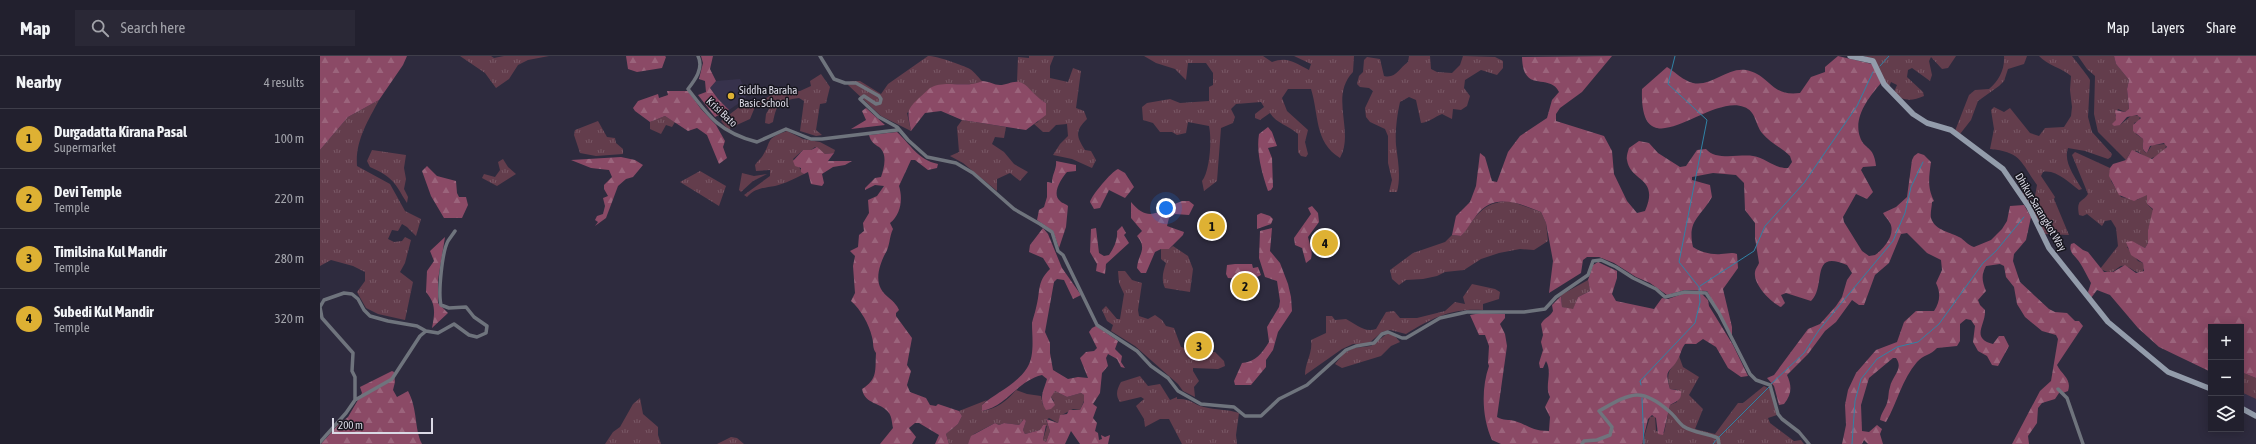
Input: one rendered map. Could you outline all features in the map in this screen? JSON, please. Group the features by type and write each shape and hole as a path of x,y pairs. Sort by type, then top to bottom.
{"street":[{"name":"Krisi Bato","path":"698,56 700,69 688,89 710,116 733,135 757,142 786,129 811,139 822,139 897,130 898,127"},
{"path":"820,56 834,79 845,83 856,82 879,96 881,100 880,103 876,104 864,96 860,99 879,117 898,127 908,140 927,157 956,164 973,173 1014,209 1052,232 1058,251 1063,255 1097,325 1137,351 1151,366 1168,378 1178,391 1201,404 1234,407 1245,416 1261,416 1279,399 1307,385 1328,365 1356,346 1374,343 1382,334 1388,332 1402,338 1406,338 1440,318 1467,312 1524,312 1545,309 1556,297 1588,275 1593,261 1598,259 1656,289 1665,297 1685,292 1706,293 1719,313 1750,374 1756,380 1770,385 1778,414 1799,432 1809,444"},
{"name":"Dhikur Sarangkot Way","path":"1850,56 1873,62 1884,84 1913,114 1927,123 1951,130 2003,169 2029,207 2049,248 2108,322 2168,372 2208,388"},
{"path":"355,400 355,377 352,371 353,354 322,318 320,307 324,300 344,293 352,294 370,316 417,326 426,331 438,333 454,324 469,335 477,337 482,336 488,329 487,326 474,317 466,306 449,308 441,305 440,296 444,258 448,242 455,231"},
{"path":"320,442 346,413 355,400 392,379 420,336 426,331"},
{"path":"2058,389 2066,398 2083,444"},
{"path":"1582,444 1584,441 1597,440 1610,435 1612,427 1599,411 1616,400 1639,395 1652,397 1684,427 1718,438 1719,444"},
{"path":"2244,410 2256,416"}],"shaded area":[{"name":"Siddha Baraha Basic School","path":"740,79 747,93 745,99 729,110 710,88 716,81"},
{"path":"2244,393 2256,399 2256,413 2244,407"}],"green space":[{"path":"320,56 407,56 403,65 379,100 348,117 320,150"},
{"path":"460,56 491,56 494,58 504,56 549,56 528,60 518,65 509,79 496,88 485,73"},
{"path":"626,56 666,57 662,68 637,72 628,69"},
{"path":"701,56 713,56 710,69 716,81 710,88 729,110 715,117 698,95 706,92 705,81 699,79 703,63"},
{"path":"928,56 954,62 968,68 982,81 977,84 954,84 907,113 911,131 881,116 848,85 851,81 860,81 881,94 888,84"},
{"path":"1029,56 1054,56 1050,66 1050,78 1068,82 1073,68 1081,71 1076,108 1084,111 1087,119 1080,127 1078,134 1085,150 1091,151 1096,160 1092,168 1072,159 1053,155 1060,144 1068,136 1067,124 1056,125 1049,132 1043,132 1034,124 1038,122 1046,103 1038,98 1025,85 1017,82 1018,57 1029,58"},
{"path":"1144,56 1263,56 1272,62 1278,60 1291,61 1309,70 1311,64 1294,56 1354,56 1353,72 1346,82 1343,92 1342,103 1345,137 1344,148 1340,158 1326,144 1322,136 1311,89 1288,89 1282,98 1287,111 1308,130 1305,142 1308,154 1306,157 1301,156 1298,152 1298,134 1276,120 1270,113 1260,120 1255,118 1255,114 1264,107 1261,102 1236,104 1231,109 1235,117 1233,123 1221,128 1217,181 1204,191 1202,181 1207,170 1210,155 1209,126 1188,122 1186,133 1177,135 1172,132 1160,132 1153,123 1143,120 1142,107 1147,103 1170,99 1180,103 1209,101 1209,87 1213,85 1213,73 1206,63 1188,63 1186,80 1175,69 1156,63"},
{"path":"1409,56 1430,56 1431,69 1437,72 1452,73 1460,65 1463,56 1495,57 1503,61 1503,68 1497,75 1481,70 1465,80 1464,88 1470,96 1467,106 1461,110 1453,109 1452,119 1442,114 1427,122 1421,123 1416,100 1409,97 1400,102 1396,135 1399,180 1397,192 1389,192 1392,180 1388,163 1388,136 1385,129 1370,122 1366,117 1365,108 1373,91 1369,88 1360,87 1357,84 1359,76 1363,72 1364,60 1367,57 1380,59 1384,76 1388,77 1392,76 1408,62"},
{"path":"1612,56 1582,92 1560,108 1556,114 1556,121 1604,136 1612,151 1614,174 1627,201 1637,213 1645,211 1649,200 1647,186 1629,167 1627,160 1629,148 1639,141 1649,143 1658,153 1680,167 1686,166 1697,150 1706,149 1710,153 1722,156 1758,157 1783,168 1788,168 1792,162 1790,156 1762,133 1751,111 1744,107 1729,106 1712,110 1678,125 1663,128 1652,126 1644,114 1642,89 1667,67 1693,83 1713,80 1732,71 1746,70 1761,76 1776,89 1782,92 1800,93 1811,77 1825,72 1825,67 1838,56 1872,64 1881,83 1863,108 1860,115 1858,130 1862,141 1871,151 1875,159 1876,166 1863,167 1861,170 1873,192 1867,199 1856,194 1843,217 1844,222 1862,251 1869,256 1875,255 1888,241 1891,227 1883,213 1896,207 1907,197 1912,160 1918,153 1924,155 1931,162 1929,182 1930,191 1934,201 1932,202 1931,214 1933,222 1936,226 1961,238 1974,247 1991,240 2002,229 2007,221 2010,206 2024,205 2031,217 2026,240 2014,254 2013,261 2020,282 2049,309 2055,312 2067,313 2075,321 2079,321 2083,326 2057,365 2068,380 2068,391 2063,393 2061,390 2055,399 2042,403 2038,408 2037,423 2028,436 2029,444 2012,444 2040,391 2051,381 2058,339 2056,335 2042,331 2025,317 2017,304 2014,287 2006,277 2004,266 2000,264 1986,266 1983,272 1983,278 1986,291 1978,300 1980,305 1985,310 1981,330 1982,338 1993,344 1999,336 2004,336 2009,346 1998,366 1992,365 1987,356 1978,351 1973,342 1975,326 1971,320 1966,319 1960,324 1960,341 1957,346 1937,348 1917,362 1907,376 1886,422 1880,420 1887,403 1891,383 1899,366 1896,358 1893,358 1869,378 1861,405 1862,431 1869,432 1877,425 1882,429 1880,434 1883,444 1868,444 1864,440 1862,444 1842,444 1846,425 1845,405 1848,390 1856,373 1876,350 1897,342 1904,322 1916,311 1934,311 1938,304 1939,294 1936,283 1942,270 1941,260 1927,253 1907,233 1901,234 1889,263 1875,275 1864,305 1859,305 1852,300 1836,322 1825,331 1808,354 1787,375 1790,383 1790,393 1784,404 1779,405 1774,386 1767,378 1774,375 1808,329 1820,324 1836,306 1842,297 1847,280 1852,273 1847,265 1835,261 1828,262 1823,265 1816,294 1811,301 1786,293 1781,295 1785,303 1781,307 1773,302 1760,288 1755,277 1755,271 1759,263 1755,238 1755,223 1745,210 1744,183 1736,175 1713,173 1692,177 1692,180 1710,185 1712,197 1693,225 1693,247 1710,254 1737,254 1738,268 1723,289 1732,327 1732,336 1707,291 1685,290 1667,295 1650,283 1636,277 1614,263 1599,257 1587,257 1583,260 1581,273 1549,293 1553,261 1546,223 1541,212 1524,205 1507,202 1490,204 1476,216 1461,236 1452,235 1456,216 1470,202 1476,186 1480,153 1485,157 1492,181 1497,182 1508,152 1520,136 1547,118 1552,100 1559,92 1555,86 1549,83 1532,80 1527,76 1523,69 1522,57"},
{"path":"1864,56 1956,56 1948,68 1942,69 1931,57 1929,61 1932,75 1930,81 1912,68 1908,70 1907,77 1923,92 1924,96 1908,100 1901,98 1894,92 1897,85 1891,82 1889,87 1885,84 1874,60"},
{"path":"2004,56 2027,56 2024,64 2008,69 2004,81 1978,101 1971,120 1960,134 1955,131 1969,95 1975,90 1989,89 1993,86 2002,70"},
{"path":"2039,56 2072,56 2085,72 2090,80 2088,117 2092,132 2112,154 2108,159 2085,151 2068,148 2068,164 2082,189 2079,190 2067,180 2053,173 2043,172 2041,176 2055,197 2054,199 2069,235 2045,234 2020,192 2035,196 2037,185 2023,164 2014,155 2000,150 1990,149 1994,129 1991,110 1994,107 2004,112 2010,108 2030,133 2039,136 2045,128 2064,127 2071,116 2071,76 2046,62"},
{"path":"2078,56 2114,56 2116,64 2129,80 2127,89 2129,110 2125,112 2118,109 2115,115 2120,125 2132,115 2140,116 2139,121 2134,123 2136,134 2143,139 2143,147 2145,152 2147,153 2152,145 2166,144 2162,152 2153,158 2148,158 2137,151 2130,153 2126,160 2098,132 2094,114 2095,76 2087,69"},
{"path":"2114,56 2256,56 2256,378 2244,373 2244,324 2208,324 2208,371 2159,347 2138,328 2110,295 2097,290 2091,298 2088,292 2091,283 2081,265 2071,252 2071,244 2074,243 2088,252 2104,272 2113,272 2125,265 2136,273 2144,271 2143,263 2131,255 2126,242 2132,241 2145,248 2148,243 2148,230 2153,209 2147,204 2147,195 2134,201 2119,195 2109,176 2110,168 2113,164 2126,160 2132,150 2152,159 2167,147 2164,143 2150,146 2147,153 2145,151 2143,148 2143,139 2133,131 2133,125 2141,118 2137,115 2127,117 2120,125 2114,126 2112,124 2116,120 2115,110 2125,112 2129,109 2127,89 2129,80 2116,64"},
{"path":"821,74 830,87 826,103 820,104 816,130 822,135 816,136 800,131 804,101 799,98 787,100 780,104 773,122 769,124 765,123 766,114 769,109 767,105 755,107 750,119 730,128 730,132 721,121 747,101 751,104 757,104 776,92 800,91 811,86 810,81"},
{"path":"982,81 1000,85 1014,82 1024,84 1046,103 1046,115 1026,130 962,120 941,111 925,113 911,131 909,113 911,106 930,88 942,84 970,84"},
{"path":"667,91 688,91 701,109 716,125 725,141 723,147 727,158 719,164 707,135 697,128 688,131 665,116 650,122 633,108 638,101 658,94 659,98 668,95"},
{"path":"379,100 360,140 357,166 390,184 405,211 421,219 416,236 402,224 398,231 392,230 388,239 394,242 402,241 405,237 411,240 405,263 400,272 413,282 405,320 378,314 366,308 357,292 365,281 365,272 353,266 331,260 320,266 320,150 348,117"},
{"path":"866,108 885,125 851,129 866,120 862,111"},
{"path":"665,116 675,122 672,127 666,125 661,134 650,129 650,122"},
{"path":"962,120 1006,127 1004,138 995,137 992,144 1004,152 1014,164 1028,172 1020,181 1010,173 997,179 997,191 963,163 950,156 959,152 957,127"},
{"path":"598,121 607,137 615,138 616,143 623,149 623,154 596,156 580,153 574,135 575,130"},
{"path":"1268,127 1272,132 1277,146 1268,148 1272,158 1273,187 1268,191 1260,163 1258,141 1259,134"},
{"path":"787,131 803,139 820,142 835,150 834,153 825,154 815,147 811,150 803,150 793,159 804,174 782,184 756,190 747,197 744,195 770,176 770,170 756,171 755,165 765,153 771,139 774,136"},
{"path":"897,132 925,159 938,164 937,168 928,170 915,160 911,160 899,186 901,201 899,211 890,223 893,229 888,248 880,267 878,280 883,292 893,301 899,310 896,313 896,316 912,338 907,365 911,371 907,385 910,392 926,398 930,405 936,406 938,404 959,411 962,416 958,424 946,434 949,444 935,444 939,435 919,423 915,423 909,428 916,437 912,444 880,444 893,428 891,416 886,409 866,398 862,389 871,382 875,374 876,353 867,322 851,301 855,293 853,266 855,256 850,251 858,247 859,235 864,231 863,223 869,213 868,200 877,196 884,186 875,185 865,190 865,188 875,178 881,177 884,161 884,153 873,142 869,135"},
{"path":"817,147 825,154 834,153 828,161 852,161 845,165 833,167 822,174 824,183 822,186 811,184 808,172 804,174 801,172 801,168 795,166 793,161 803,150 811,150"},
{"path":"372,150 406,155 404,168 406,179 404,189 408,197 407,203 393,181 384,174 370,167 367,161"},
{"path":"2075,152 2110,168 2111,181 2121,197 2137,200 2147,195 2147,204 2154,211 2148,230 2148,243 2145,248 2135,243 2127,247 2138,261 2143,263 2144,268 2142,273 2136,272 2129,267 2124,266 2121,266 2110,273 2100,269 2118,246 2116,228 2111,220 2105,221 2102,226 2087,214 2083,216 2079,215 2078,206 2088,194 2072,155"},
{"path":"621,157 635,160 643,165 633,177 626,179 618,186 606,218 595,226 598,222 595,220 597,216 603,214 605,206 603,198 608,196 604,189 604,185 612,177 609,170 591,168 571,160"},
{"path":"503,159 508,167 516,174 497,186 482,178 484,174 495,177 500,170 498,162"},
{"path":"1056,161 1076,165 1076,171 1067,172 1060,182 1057,190 1058,198 1061,202 1068,206 1066,227 1059,248 1053,231 1037,220 1039,210 1044,207 1047,197 1047,182 1052,183"},
{"path":"427,166 437,176 456,181 457,193 459,197 466,197 468,205 462,218 444,218 431,196 422,171"},
{"path":"1118,169 1125,173 1134,187 1125,198 1109,190 1100,208 1094,209 1090,202 1091,199 1107,179"},
{"path":"700,171 726,186 719,206 680,182"},
{"path":"742,173 754,176 767,174 753,181 741,192 739,190"},
{"path":"1182,201 1189,201 1194,205 1189,215 1175,214 1169,218 1167,226 1184,232 1183,235 1169,249 1161,249 1155,252 1146,273 1141,273 1137,268 1142,252 1142,245 1137,236 1142,231 1131,218 1131,202 1144,213 1150,214 1161,211"},
{"path":"1510,201 1541,212 1546,223 1548,241 1534,250 1520,249 1499,253 1481,259 1464,270 1445,272 1437,276 1423,279 1406,280 1399,285 1392,279 1390,270 1413,253 1445,242 1452,235 1461,236 1476,216 1486,207 1500,202"},
{"path":"1312,206 1318,213 1319,222 1308,237 1312,256 1306,263 1302,248 1295,245 1294,238 1311,214 1308,208"},
{"path":"1261,213 1270,216 1273,219 1271,224 1257,229 1257,215"},
{"path":"1122,226 1126,233 1124,235 1129,243 1106,264 1105,274 1096,271 1097,264 1090,252 1091,229 1096,228 1099,253 1104,256 1109,255 1111,252 1116,240 1117,231"},
{"path":"1043,228 1048,234 1062,268 1081,295 1073,299 1064,280 1057,279 1054,282 1045,332 1050,343 1053,370 1068,379 1078,377 1088,378 1080,358 1086,352 1094,351 1097,348 1089,332 1096,326 1118,341 1115,349 1122,356 1121,362 1125,368 1121,367 1117,359 1108,354 1106,358 1108,366 1102,373 1100,393 1093,404 1097,407 1093,418 1097,423 1095,431 1098,433 1099,440 1102,439 1101,435 1105,437 1110,435 1108,444 1080,444 1071,431 1065,444 968,444 971,436 995,423 999,425 1004,423 1019,425 1024,419 1026,421 1023,430 1025,434 1040,430 1043,425 1046,425 1043,440 1046,442 1050,431 1046,419 1058,423 1060,415 1067,414 1069,410 1080,410 1084,402 1084,395 1081,393 1067,397 1055,391 1051,397 1055,405 1051,409 1046,410 1042,402 1042,398 1047,379 1042,375 1026,382 998,404 982,411 982,405 1012,384 1030,363 1032,323 1041,283 1050,269 1043,258 1029,252 1030,245"},
{"path":"1272,228 1270,251 1280,263 1288,284 1292,311 1278,332 1273,350 1266,360 1266,367 1251,385 1235,385 1234,381 1242,363 1255,359 1269,342 1267,327 1279,307 1280,301 1277,281 1265,277 1259,258 1260,231"},
{"path":"445,237 438,280 438,303 448,313 432,328 434,308 432,300 426,292 427,271 434,261 430,251"},
{"path":"1173,246 1188,256 1193,269 1190,292 1165,288 1163,276 1166,263 1161,259 1161,249 1169,249"},
{"path":"1598,262 1617,271 1617,278 1612,294 1616,301 1654,309 1662,298 1668,299 1685,293 1702,294 1708,300 1709,306 1733,345 1748,376 1741,377 1728,368 1716,347 1703,339 1696,344 1685,344 1675,364 1668,372 1667,377 1670,389 1681,391 1681,397 1670,405 1663,435 1658,434 1656,418 1652,415 1648,419 1642,444 1501,444 1492,440 1486,422 1484,403 1486,375 1489,366 1489,346 1485,335 1479,335 1470,315 1481,313 1505,314 1505,318 1500,324 1505,334 1507,346 1497,417 1515,421 1534,429 1549,431 1550,417 1545,407 1550,397 1548,393 1549,370 1546,361 1543,368 1540,368 1539,363 1543,350 1541,342 1543,335 1541,324 1552,313 1552,305 1561,296 1562,307 1573,309 1578,297 1590,291 1588,280 1593,265"},
{"path":"1252,264 1253,268 1258,267 1261,275 1251,280 1228,278 1226,274 1227,265"},
{"path":"1118,271 1125,271 1132,280 1142,283 1138,310 1139,316 1148,319 1155,315 1162,320 1166,326 1174,328 1181,347 1201,352 1215,352 1224,361 1225,366 1218,369 1193,368 1193,371 1199,381 1194,387 1195,397 1183,391 1178,384 1135,346 1111,331 1113,325 1107,321 1102,310 1106,306 1117,319 1120,319 1124,294 1119,283"},
{"path":"1588,280 1590,291 1578,297 1573,310 1562,307 1561,295"},
{"path":"1472,284 1495,289 1500,292 1499,299 1483,304 1483,310 1451,312 1442,315 1424,323 1406,334 1390,330 1382,332 1368,344 1353,344 1342,349 1305,375 1311,349 1311,340 1326,333 1326,316 1332,316 1335,320 1346,319 1364,329 1372,330 1376,329 1386,312 1394,311 1400,318 1417,318 1445,311 1455,302 1465,304 1463,297"},
{"path":"1388,333 1394,335 1400,342 1391,346 1381,356 1342,368 1335,364 1344,353 1354,348 1371,346"},
{"path":"1679,356 1683,367 1699,377 1689,395 1703,409 1695,429 1715,434 1738,403 1743,403 1764,386 1770,389 1777,415 1768,418 1770,423 1794,441 1801,440 1804,444 1642,444 1650,417 1655,416 1656,431 1664,433 1670,405 1677,402 1678,390 1670,389 1668,378 1670,371"},
{"path":"392,371 394,372 395,382 393,390 397,397 408,391 411,398 422,444 321,444 337,426 348,417 362,393 360,387"},
{"path":"2244,373 2256,378 2256,399 2244,393"},
{"path":"1140,376 1148,386 1160,384 1170,400 1177,397 1177,399 1189,400 1204,407 1239,413 1236,435 1237,444 1182,444 1169,419 1160,419 1145,427 1144,419 1136,406 1144,399 1141,397 1120,402 1117,394 1121,382"},
{"path":"1016,390 1027,394 1041,396 1043,405 1054,401 1051,397 1052,393 1055,391 1067,397 1081,393 1084,395 1084,401 1080,410 1073,409 1060,416 1058,423 1049,418 1046,420 1050,431 1046,442 1043,440 1047,426 1043,425 1040,430 1025,434 1023,430 1026,421 1023,420 1019,425 1004,423 999,425 995,423 974,434 968,444 949,444 946,434 958,424 962,416 959,411 987,400 982,405 982,411 992,408 1009,398"},
{"path":"640,398 643,414 658,427 658,435 661,444 605,444 613,432 620,427 633,404"},
{"path":"731,437 737,438 744,444 717,444"}],"waterway":[{"path":"1641,385 1640,381 1695,323 1700,302 1699,287 1679,262 1707,120 1668,84 1675,56"},
{"path":"1880,66 1889,56"},
{"path":"1700,286 1754,251 1765,226 1804,183 1857,106 1873,72"},
{"path":"1771,384 1804,353 1819,330 1893,241 1905,213 1911,187 1923,162"},
{"path":"1852,444 1855,401 1861,379 1877,359 1897,347 1918,342 1939,324 1983,263 1996,251 2024,217"},
{"path":"1719,437 1769,387"},
{"path":"1642,398 1644,444"},
{"path":"1713,444 1717,439"}],"place":[{"name":"Siddha Baraha Basic School","path":"731,96"},
{"name":"Durgadatta Kirana Pasal","path":"1212,226"},
{"name":"Subedi Kul Mandir","path":"1325,243"},
{"name":"Devi Temple","path":"1245,286"},
{"name":"Timilsina Kul Mandir","path":"1199,346"}]}
